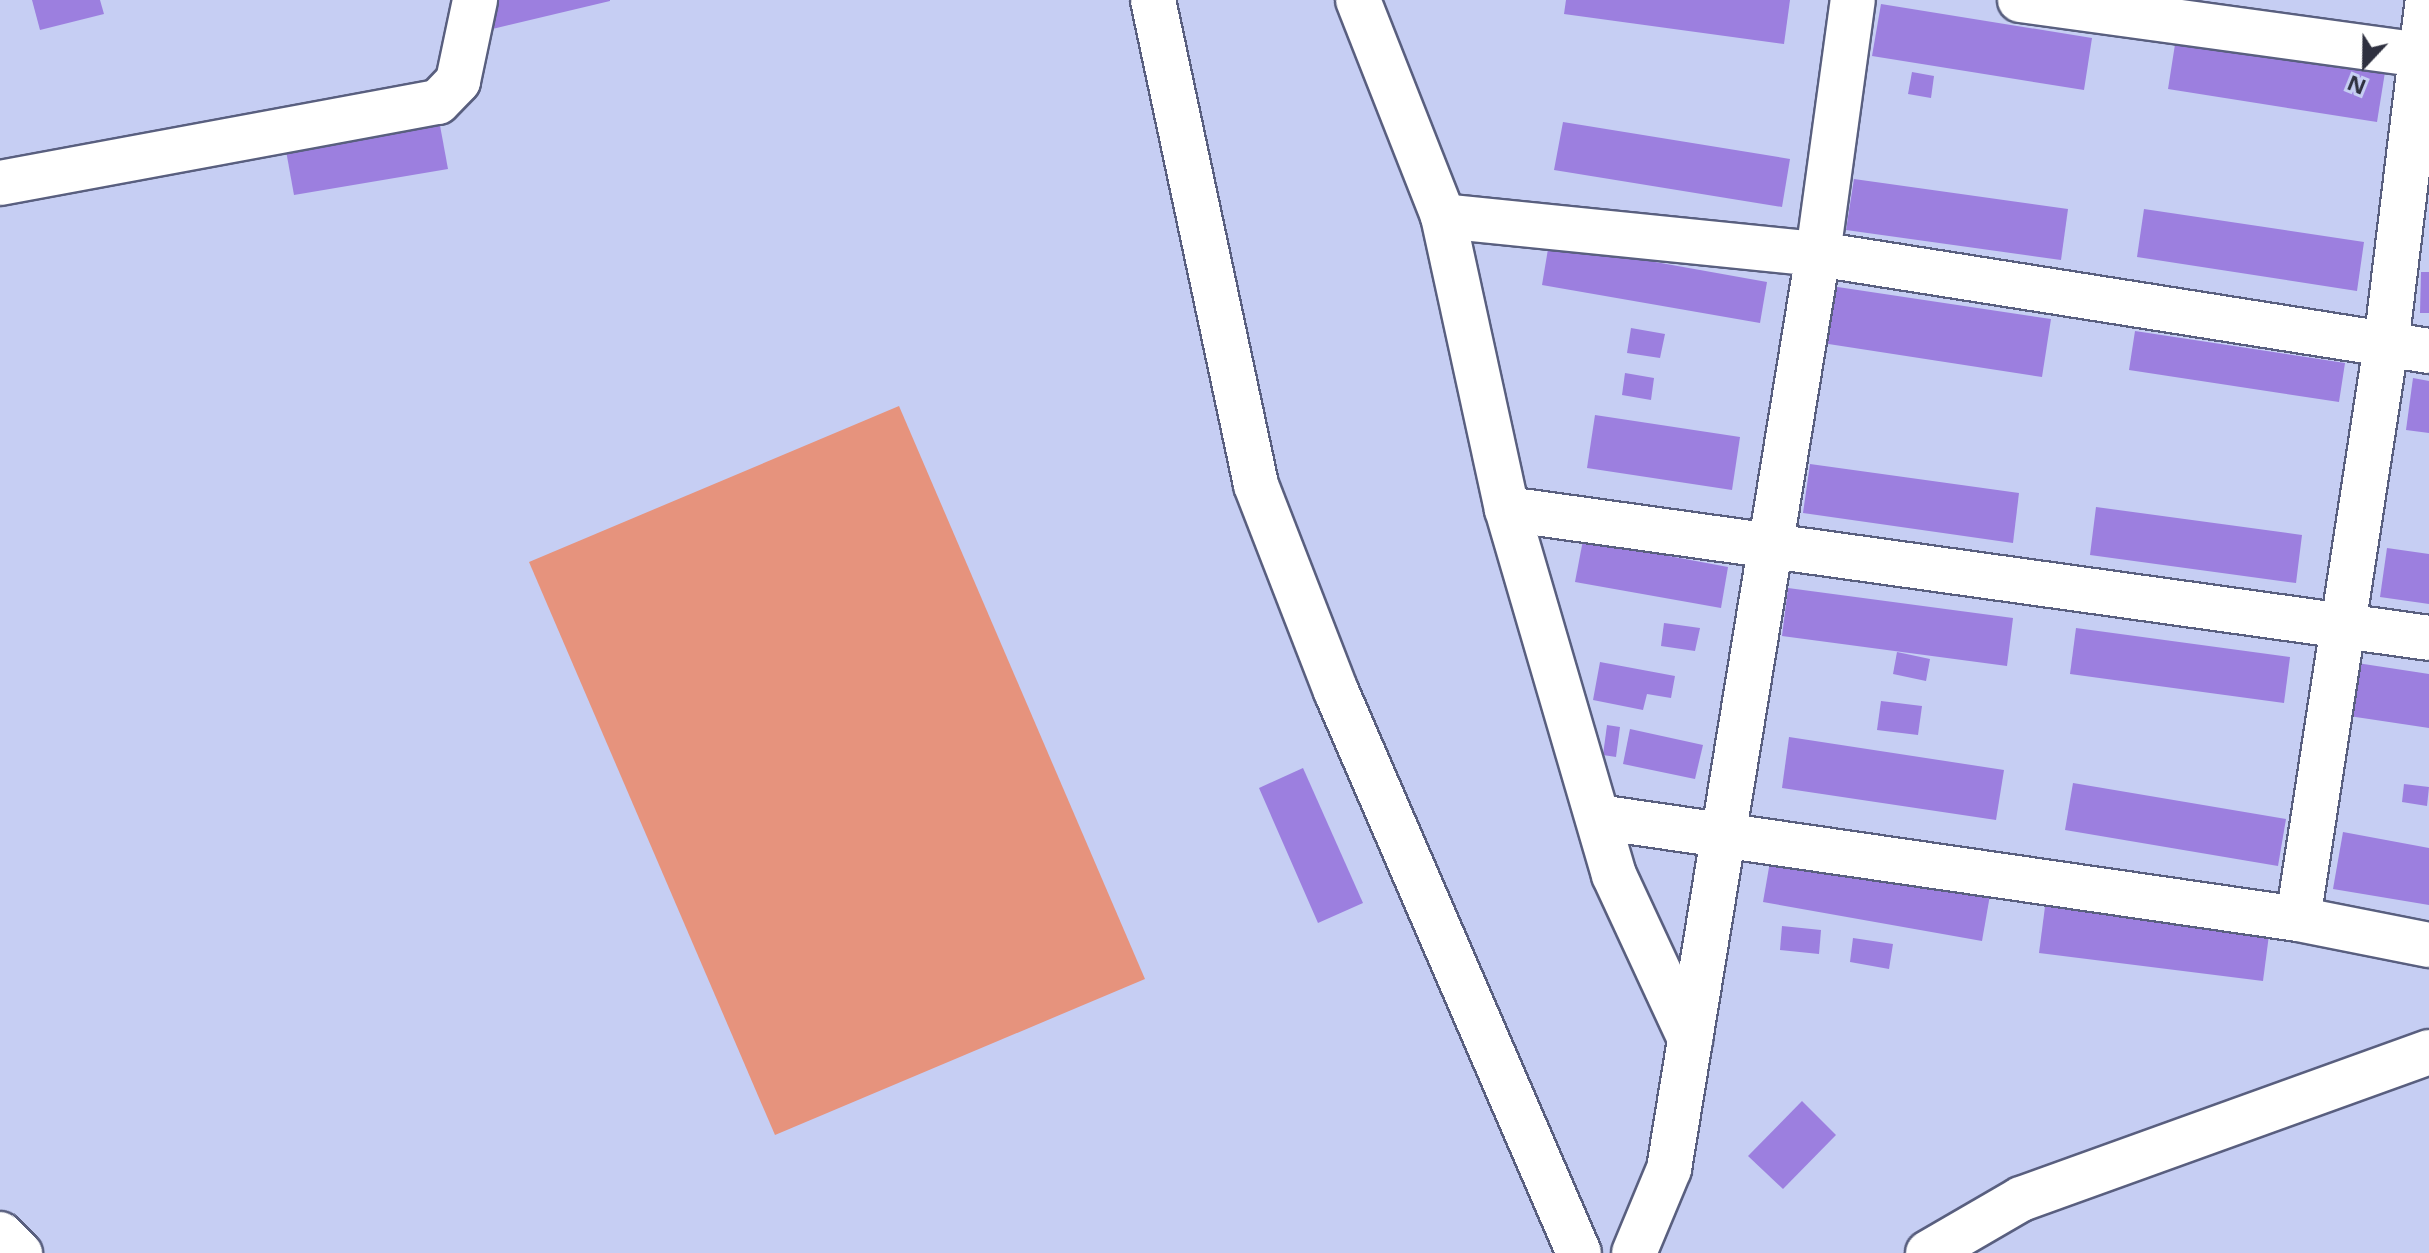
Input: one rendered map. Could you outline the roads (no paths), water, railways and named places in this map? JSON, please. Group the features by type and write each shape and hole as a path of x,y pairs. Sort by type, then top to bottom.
{"street":[{"path":"0,183 438,102 458,81 475,0"},
{"path":"1153,0 1205,226 1256,485 1336,691 1579,1253"},
{"path":"1358,0 1443,216 1507,509 1614,875 1690,1039"},
{"path":"1634,1253 1669,1169 1818,254 1853,0"},
{"path":"2020,0 2146,8 2419,55"},
{"path":"2298,919 2340,624 2386,345 2428,0"},
{"path":"1443,216 1818,254 2429,351"},
{"path":"1507,509 2429,638"},
{"path":"1598,817 2298,919 2429,945"},
{"path":"1928,1253 2021,1199 2429,1052"},
{"path":"0,1234 20,1253"}]}
